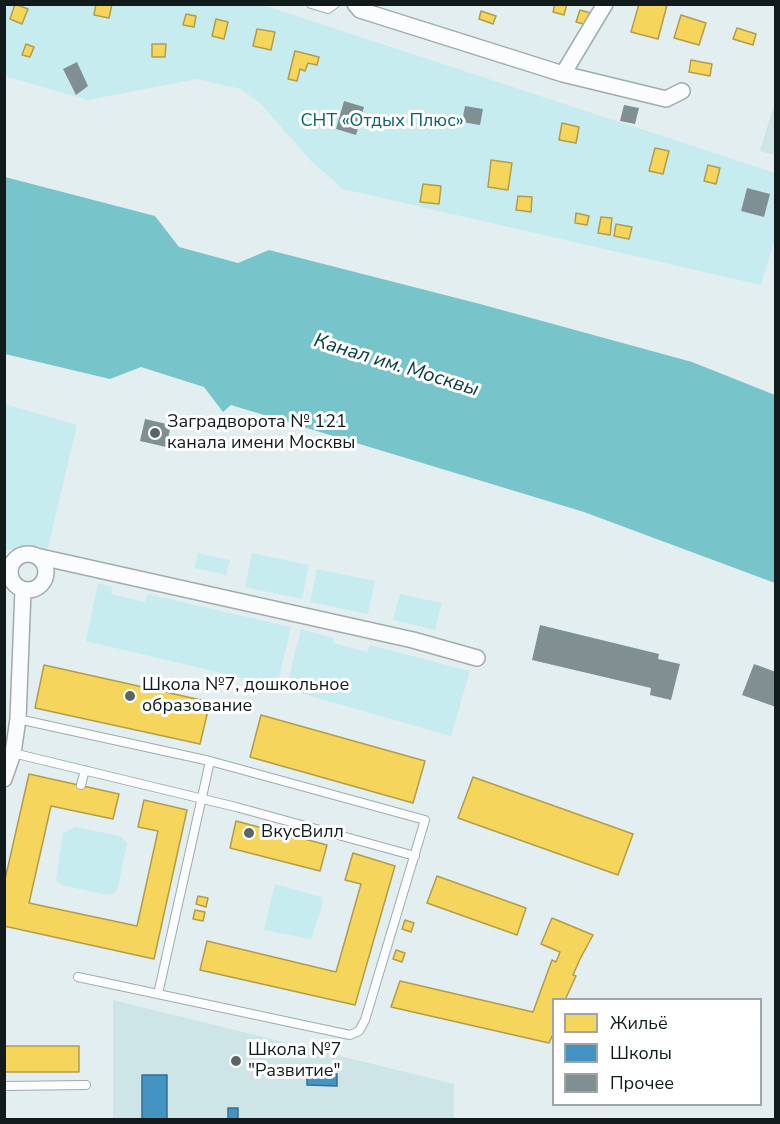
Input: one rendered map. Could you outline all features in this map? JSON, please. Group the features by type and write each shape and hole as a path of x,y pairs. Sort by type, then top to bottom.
{"street":[{"path":"355,4 360,10 563,74 666,99 682,91"},
{"path":"563,74 605,4"},
{"path":"36,556 44,564 43,582 34,589 23,590 11,579 12,563 26,554 36,556 413,640 477,658"},
{"path":"4,779 13,753 18,719 23,590"}],"lane":[{"path":"311,4 328,9 335,4"},
{"path":"18,719 210,761 425,820 365,1020 359,1031 350,1035 78,977"},
{"path":"13,753 202,799 415,856"},
{"path":"158,994 210,761"},
{"path":"81,785 85,771"},
{"path":"4,1086 86,1085"}],"shaded area":[{"path":"775,102 775,155 760,151"},
{"name":"Школа №7 \"Развитие\"","path":"113,1000 454,1084 454,1119 113,1119"}],"green space":[{"name":"СНТ «Отдых Плюс»","path":"4,5 263,5 775,173 775,239 761,285 343,189 311,161 261,104 241,89 197,79 88,100 5,76"},
{"path":"5,404 77,425 48,548 5,550"},
{"path":"198,553 230,560 226,575 195,568"},
{"path":"252,553 309,565 302,599 245,587"},
{"path":"317,569 375,581 368,614 310,602"},
{"path":"98,583 112,587 111,594 145,602 147,594 291,627 277,686 86,641"},
{"path":"400,594 442,603 435,630 393,620"},
{"path":"301,629 334,638 333,643 367,652 370,645 470,671 451,736 286,689"},
{"path":"75,827 120,836 127,843 118,888 114,893 107,895 62,885 56,880 63,833"},
{"path":"275,884 321,897 323,903 311,939 264,930"}],"water":[{"name":"Канал им. Москвы","path":"5,177 155,216 179,247 238,263 269,250 480,304 692,362 775,395 775,583 584,512 231,405 223,412 204,387 141,367 110,379 5,354"}],"building: Жильё":[{"path":"15,4 28,9 22,24 10,19"},
{"path":"96,4 112,4 109,18 94,15"},
{"path":"555,4 567,4 564,15 553,12"},
{"path":"639,4 667,5 658,39 631,32"},
{"path":"580,10 594,14 590,26 576,22"},
{"path":"481,11 496,16 493,24 479,19"},
{"path":"186,14 196,16 194,27 183,25"},
{"path":"681,15 706,23 699,45 674,38"},
{"path":"216,19 228,22 224,39 212,36"},
{"path":"737,28 756,34 753,45 733,39"},
{"path":"257,29 275,32 271,50 253,46"},
{"path":"26,44 34,47 30,57 22,55"},
{"path":"152,44 166,44 165,57 152,57"},
{"path":"295,51 319,57 317,65 308,63 305,71 300,69 297,81 288,79"},
{"path":"691,60 712,64 710,76 689,72"},
{"path":"562,123 579,127 576,143 559,140"},
{"path":"655,148 669,151 663,174 649,171"},
{"path":"491,160 512,163 508,190 488,187"},
{"path":"708,165 720,168 716,184 704,181"},
{"path":"423,184 441,186 439,204 420,202"},
{"path":"518,196 532,197 531,212 516,210"},
{"path":"576,213 589,216 587,225 575,223"},
{"path":"601,217 612,218 610,235 598,233"},
{"path":"616,224 632,227 629,239 614,236"},
{"path":"44,665 210,702 200,744 35,708"},
{"path":"261,715 425,761 413,803 250,757"},
{"path":"29,774 119,794 113,819 51,806 29,903 137,926 158,831 138,827 144,800 187,810 154,959 4,926 4,884"},
{"path":"473,777 633,834 618,875 458,818"},
{"path":"236,821 327,845 320,871 230,848"},
{"path":"353,853 395,866 355,1005 200,970 207,941 336,972 361,884 345,880"},
{"path":"437,876 526,908 517,935 427,903"},
{"path":"198,896 208,898 206,907 196,904"},
{"path":"195,910 205,912 203,921 193,919"},
{"path":"552,918 593,935 573,975 576,976 566,998 552,998 552,1036 549,1043 391,1007 400,981 533,1012 552,960 556,962 560,952 541,944"},
{"path":"405,920 414,923 411,932 402,929"},
{"path":"396,950 405,953 402,962 393,959"},
{"path":"4,1046 79,1046 79,1072 4,1072"}],"building: Школы":[{"path":"307,1074 337,1074 337,1086 307,1085"},
{"path":"142,1075 167,1075 167,1120 142,1120"},
{"path":"228,1108 238,1108 238,1120 228,1120"}],"building: Прочее":[{"path":"77,62 88,86 76,95 63,69"},
{"path":"344,101 364,107 356,135 336,129"},
{"path":"624,105 639,108 635,124 620,121"},
{"path":"465,106 483,109 480,125 462,122"},
{"path":"747,188 770,194 764,217 741,211"},
{"name":"Заградворота № 121 канала имени Москвы","path":"145,419 171,425 166,447 140,441"},
{"path":"540,625 659,654 658,659 680,664 671,700 650,695 651,688 532,660"},
{"path":"754,664 776,672 776,707 742,695"}],"place":[{"name":"Заградворота № 121 канала имени Москвы","path":"155,433"},
{"name":"Школа №7, дошкольное образование","path":"130,696"},
{"name":"ВкусВилл","path":"249,833"},
{"name":"Школа №7 \"Развитие\"","path":"236,1061"}]}
